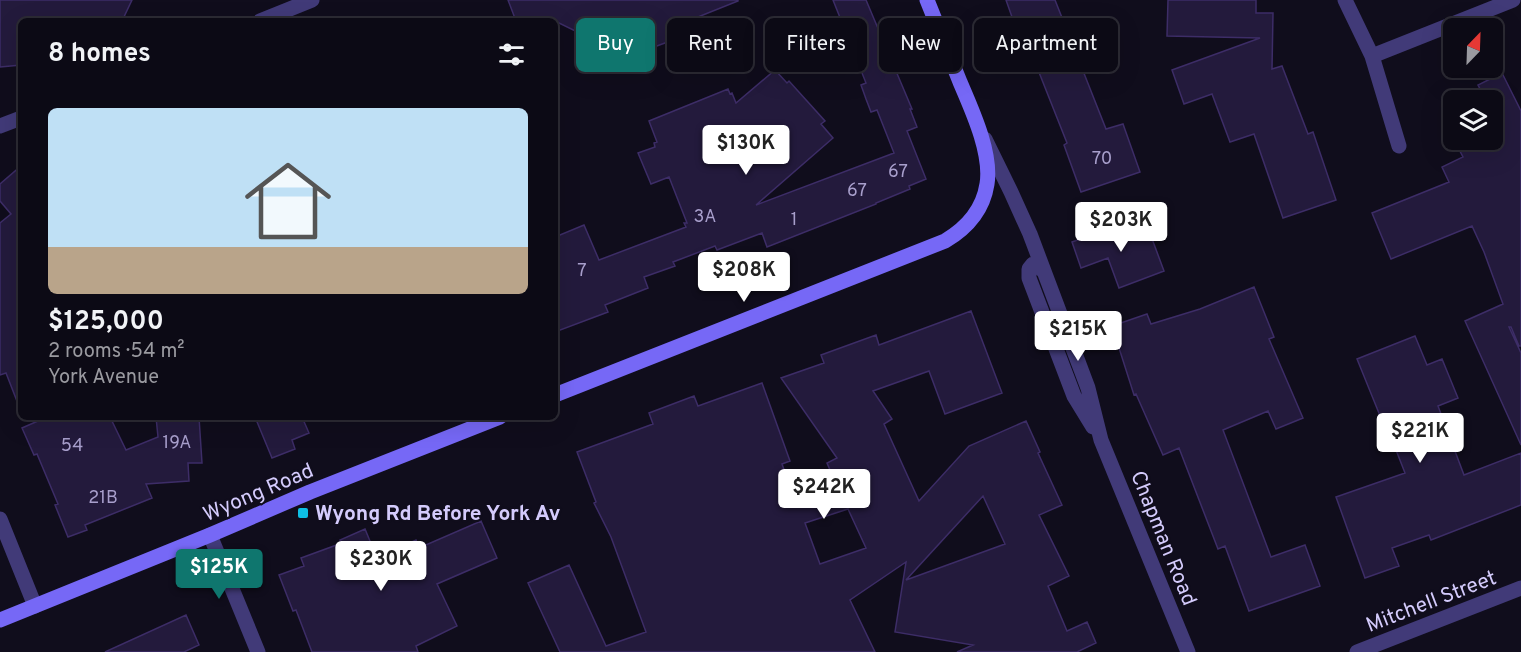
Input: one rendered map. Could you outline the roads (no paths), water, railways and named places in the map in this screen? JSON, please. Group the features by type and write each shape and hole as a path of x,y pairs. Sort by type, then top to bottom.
{"street":[{"path":"267,18 312,0"},
{"name":"Chapman Road","path":"927,0 978,126 1030,234 1088,388 1101,440 1188,652"},
{"path":"1345,0 1372,57 1399,146"},
{"path":"1372,57 1513,0"},
{"path":"0,126 18,118"},
{"name":"Chapman Road","path":"558,394 945,241 965,228 972,219 981,206 988,183 986,157 978,126"},
{"name":"Wyong Road","path":"0,620 310,492 492,420"},
{"path":"0,519 34,606"},
{"path":"210,535 258,652"},
{"name":"Mitchell Street","path":"1357,652 1521,588"}],"place":[{"name":"Wyong Rd Before York Av","path":"303,513"}]}
